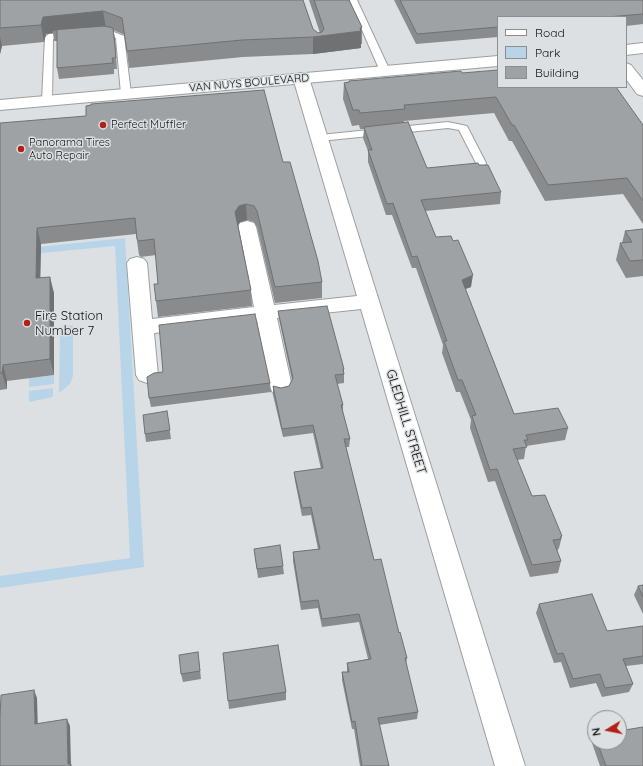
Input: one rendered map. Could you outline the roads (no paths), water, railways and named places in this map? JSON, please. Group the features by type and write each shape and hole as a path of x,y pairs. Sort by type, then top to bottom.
{"street":[{"path":"627,50 643,48"},
{"name":"VAN NUYS BOULEVARD","path":"0,105 497,61"},
{"path":"627,69 643,91"},
{"name":"GLEDHILL STREET","path":"302,78 510,766"},
{"path":"247,227 281,388"},
{"path":"137,263 147,375"},
{"path":"143,327 369,301"}],"lane":[{"path":"352,0 385,71"},
{"path":"47,101 49,37 81,34 106,32 120,36 126,94"},
{"path":"320,138 448,125 463,128 481,163"}],"place":[{"name":"Perfect Muffler","path":"103,125"},
{"name":"Panorama Tires Auto Repair","path":"21,149"},
{"name":"Fire Station Number 7","path":"27,323"}]}
